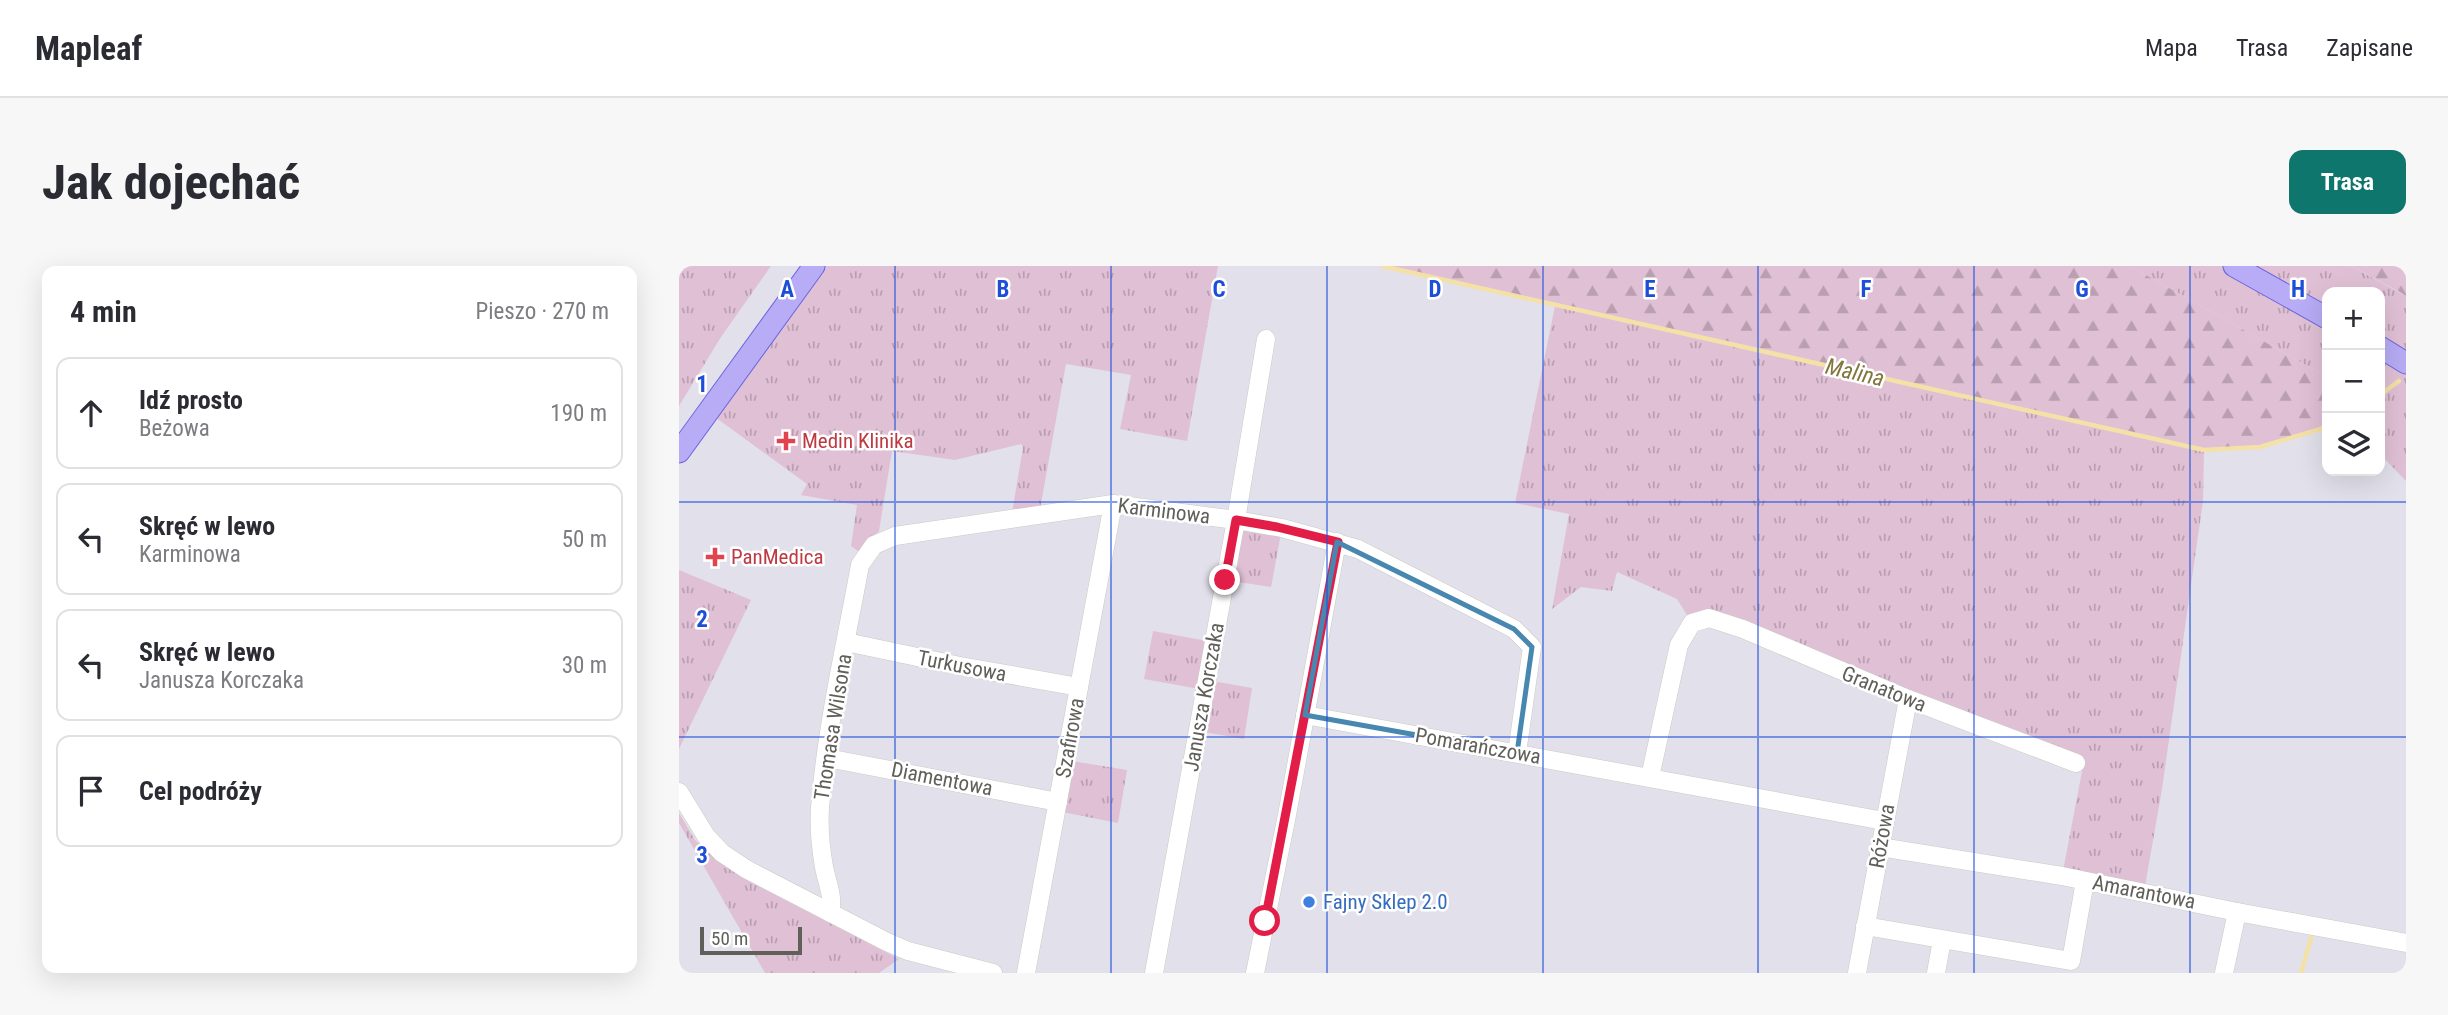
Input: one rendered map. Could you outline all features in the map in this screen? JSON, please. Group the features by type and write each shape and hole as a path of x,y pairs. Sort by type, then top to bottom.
{"main road":[{"path":"679,452 814,266"},
{"path":"2234,266 2322,315"},
{"path":"2383,350 2406,363"}],"street":[{"name":"Janusza Korczaka","path":"1154,973 1266,339"},
{"name":"Karminowa","path":"874,545 895,536 1113,503 1277,527 1338,542 1358,549 1514,629 1532,647 1517,753"},
{"name":"Szafirowa","path":"1026,973 1113,503"},
{"path":"1255,973 1338,542"},
{"name":"Thomasa Wilsona","path":"830,914 833,901 824,867 820,829 821,798 833,706 860,565 874,545"},
{"name":"Granatowa","path":"1650,777 1679,645 1692,623 1709,618 1743,629 1908,699 2076,763"},
{"name":"Turkusowa","path":"846,642 1079,687"},
{"name":"Różowa","path":"1857,973 1908,699"},
{"name":"Pomarańczowa","path":"1305,715 1884,821"},
{"name":"Diamentowa","path":"827,758 1058,802"},
{"path":"679,792 706,836 722,853 746,869 830,914 908,951 993,973"},
{"name":"Amarantowa","path":"1880,847 2085,881 2406,943"},
{"path":"1865,926 2071,961 2085,881"},
{"path":"2224,973 2237,912"},
{"path":"1936,973 1942,940"}],"highlighted area":[{"path":"1337,542 1514,629 1532,647 1517,753 1305,715"}],"green space":[{"path":"679,266 771,266 721,337 679,406"},
{"path":"822,266 1218,266 1187,441 1120,429 1131,375 1066,364 1039,515 1011,519 1023,447 1021,444 955,460 892,451 879,531 858,551 851,546 857,505 801,495 807,484 708,412"},
{"path":"1382,266 2130,266 2322,374 2322,428 2260,447 2204,450"},
{"path":"2130,266 2351,266 2406,296 2406,481 2385,459 2385,287 2322,287 2322,374"},
{"path":"2351,266 2406,266 2406,296 2400,292"},
{"path":"1555,306 2204,450 2203,501 2162,789 2144,892 2062,876 2083,766 1743,629 1692,623 1677,599 1617,572 1612,591 1581,587 1552,609 1569,514 1515,503"},
{"path":"1236,520 1282,528 1271,587 1225,580"},
{"path":"679,570 751,600 679,749"},
{"path":"1153,631 1213,642 1207,680 1252,688 1244,739 1198,731 1205,690 1144,679"},
{"path":"1066,760 1127,770 1118,823 1057,811"},
{"path":"679,813 695,840 741,877 899,959 879,973 765,973 679,823"}],"waterway":[{"name":"Malina","path":"1382,266 2204,450 2260,447 2322,428"},
{"name":"Malina","path":"2385,391 2399,381"},
{"path":"2301,973 2312,935"}],"place":[{"name":"Medin Klinika","path":"786,441"},
{"name":"PanMedica","path":"715,557"},
{"name":"Fajny Sklep 2.0","path":"1309,902"}],"route":[{"path":"1225,580 1236,520 1338,542 1265,921"}]}
